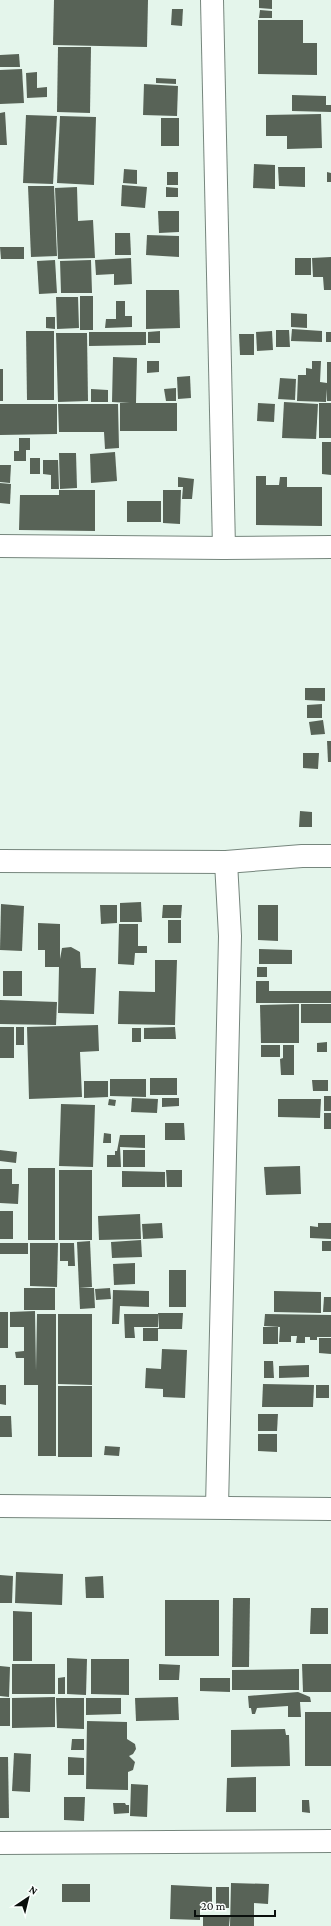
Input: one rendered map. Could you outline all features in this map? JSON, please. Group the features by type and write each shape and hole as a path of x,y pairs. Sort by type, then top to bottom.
{"street":[{"path":"212,0 224,548"},
{"path":"0,546 224,548 331,547"},
{"path":"0,861 226,862 302,856 331,856"},
{"path":"217,1507 230,936 226,862"},
{"path":"0,1506 331,1509"},
{"path":"0,1843 331,1841"}],"building":[{"path":"54,0 148,0 147,47 53,45"},
{"path":"259,0 272,0 272,9 259,8"},
{"path":"172,9 183,9 182,26 171,25"},
{"path":"260,10 272,11 272,18 259,18"},
{"path":"258,20 303,20 303,43 317,43 317,75 258,74"},
{"path":"58,47 91,47 90,113 57,112"},
{"path":"19,54 20,67 0,67 0,55"},
{"path":"22,69 24,103 0,104 0,70"},
{"path":"37,72 37,88 47,87 47,97 27,98 26,73"},
{"path":"156,78 176,79 176,84 156,83"},
{"path":"144,84 178,86 177,116 143,115"},
{"path":"292,95 326,96 326,105 331,105 331,112 292,111"},
{"path":"5,112 7,145 0,145 0,113"},
{"path":"321,114 322,148 287,149 287,136 266,136 266,115"},
{"path":"26,115 57,116 53,184 23,183"},
{"path":"60,116 96,117 94,185 57,183"},
{"path":"161,118 179,118 179,146 161,146"},
{"path":"254,164 275,165 275,189 253,188"},
{"path":"278,167 305,167 305,187 279,186"},
{"path":"124,169 137,170 137,184 123,183"},
{"path":"167,172 178,172 178,185 167,185"},
{"path":"327,172 331,173 331,182 327,182"},
{"path":"122,185 147,187 145,208 121,206"},
{"path":"28,186 54,186 57,256 31,257"},
{"path":"77,187 78,221 93,220 95,258 58,259 55,188"},
{"path":"166,187 178,188 178,197 166,197"},
{"path":"158,211 179,211 179,232 159,233"},
{"path":"115,233 130,233 131,255 115,255"},
{"path":"147,235 179,236 179,257 146,255"},
{"path":"0,247 24,247 24,259 1,259"},
{"path":"331,257 331,290 324,290 323,277 313,277 312,258"},
{"path":"131,258 132,284 114,285 114,274 96,275 95,260"},
{"path":"295,258 311,258 311,275 295,275"},
{"path":"55,260 57,293 39,294 37,261"},
{"path":"91,260 92,293 61,293 60,261"},
{"path":"146,290 179,290 180,328 146,329"},
{"path":"80,296 93,296 93,330 80,330"},
{"path":"56,297 78,297 79,328 57,329"},
{"path":"116,301 125,301 125,316 132,316 132,327 105,328 106,319 116,319"},
{"path":"291,313 307,314 307,328 291,327"},
{"path":"46,317 55,317 55,329 46,328"},
{"path":"292,329 322,331 322,342 291,341"},
{"path":"276,330 289,330 290,347 276,347"},
{"path":"26,331 54,331 54,400 27,400"},
{"path":"160,331 160,343 148,343 148,332"},
{"path":"272,331 273,350 257,351 256,332"},
{"path":"89,332 146,332 146,345 89,346"},
{"path":"326,332 331,332 331,342 326,342"},
{"path":"56,333 87,333 88,401 58,402"},
{"path":"239,334 254,334 254,355 240,355"},
{"path":"113,357 137,358 136,403 177,403 177,431 120,431 120,403 130,403 112,402"},
{"path":"147,361 159,361 159,372 147,373"},
{"path":"312,361 321,361 320,382 327,383 327,362 331,362 331,401 327,401 327,389 326,402 297,401 298,375 306,375 306,368 312,369"},
{"path":"0,369 3,369 3,401 0,401"},
{"path":"190,376 191,398 178,399 177,377"},
{"path":"280,378 296,379 295,400 278,399"},
{"path":"176,388 176,401 166,401 164,389"},
{"path":"91,389 108,390 108,402 91,402"},
{"path":"284,402 318,404 316,439 282,438"},
{"path":"258,403 275,404 274,422 257,421"},
{"path":"319,403 331,403 331,438 319,438"},
{"path":"0,404 57,404 57,434 0,435"},
{"path":"58,404 118,404 119,448 105,449 104,432 59,432"},
{"path":"19,438 30,438 30,450 26,450 26,461 14,461 14,451 19,451"},
{"path":"322,442 331,442 331,475 322,474"},
{"path":"115,452 117,481 91,483 90,454"},
{"path":"59,453 76,453 77,488 60,489"},
{"path":"30,458 40,458 40,474 30,474"},
{"path":"43,460 58,460 59,489 51,489 51,475 43,474"},
{"path":"0,465 11,465 10,483 0,482"},
{"path":"256,476 266,476 266,485 279,485 280,477 287,477 287,487 322,487 322,526 256,525"},
{"path":"178,477 194,479 192,499 182,499 183,487 178,487"},
{"path":"0,483 11,484 10,504 0,503"},
{"path":"59,490 95,490 95,531 19,530 20,495 59,495"},
{"path":"163,490 181,490 180,524 163,523"},
{"path":"127,501 161,501 161,522 127,522"},
{"path":"305,688 325,688 325,701 305,700"},
{"path":"322,704 322,718 307,718 307,705"},
{"path":"323,720 325,734 311,735 309,722"},
{"path":"327,741 331,741 331,762 328,762"},
{"path":"303,753 319,753 318,769 303,768"},
{"path":"300,811 312,812 312,827 299,827"},
{"path":"141,902 142,922 120,922 120,903"},
{"path":"1,904 24,906 22,951 0,950"},
{"path":"100,905 117,905 117,923 101,924"},
{"path":"163,905 182,905 181,918 162,918"},
{"path":"258,905 278,905 278,941 258,940"},
{"path":"168,920 181,920 181,943 168,943"},
{"path":"38,923 60,924 60,959 62,948 71,947 80,952 81,968 96,968 94,1014 58,1013 59,967 45,967 45,950 38,950"},
{"path":"119,924 138,924 138,946 147,946 147,953 135,953 134,965 118,964"},
{"path":"259,949 292,950 292,964 259,964"},
{"path":"155,960 177,960 175,1025 118,1024 119,991 155,992"},
{"path":"257,967 267,967 267,977 257,977"},
{"path":"3,971 22,971 22,996 3,996"},
{"path":"256,981 269,981 269,991 331,991 331,1003 256,1003"},
{"path":"0,1000 57,1002 56,1025 0,1024"},
{"path":"299,1004 299,1043 261,1043 260,1005"},
{"path":"301,1004 331,1004 331,1023 301,1023"},
{"path":"98,1025 99,1051 80,1052 82,1097 29,1099 27,1027"},
{"path":"0,1027 14,1027 14,1058 0,1058"},
{"path":"16,1027 24,1027 24,1045 16,1045"},
{"path":"175,1027 176,1039 144,1039 144,1028"},
{"path":"132,1028 141,1028 141,1042 132,1042"},
{"path":"327,1042 327,1052 317,1052 317,1043"},
{"path":"261,1045 280,1045 280,1057 261,1057"},
{"path":"283,1045 294,1045 294,1075 281,1075 280,1059 283,1058"},
{"path":"150,1078 177,1078 177,1095 150,1095"},
{"path":"110,1079 146,1079 146,1097 110,1096"},
{"path":"312,1080 328,1080 328,1091 313,1091"},
{"path":"84,1081 108,1081 108,1097 84,1098"},
{"path":"324,1096 331,1096 331,1111 324,1111"},
{"path":"132,1098 158,1099 157,1113 131,1112"},
{"path":"162,1098 179,1098 179,1106 162,1107"},
{"path":"109,1099 116,1100 115,1106 108,1105"},
{"path":"278,1099 321,1099 320,1118 278,1117"},
{"path":"61,1104 95,1105 93,1167 59,1166"},
{"path":"324,1113 331,1113 331,1129 324,1129"},
{"path":"165,1123 184,1123 185,1140 165,1140"},
{"path":"104,1133 111,1134 111,1143 103,1143"},
{"path":"120,1135 145,1135 145,1148 120,1147 121,1167 107,1167 107,1155 115,1155"},
{"path":"0,1150 17,1152 16,1163 0,1161"},
{"path":"123,1150 145,1150 145,1167 123,1167"},
{"path":"300,1166 301,1194 266,1195 264,1167"},
{"path":"28,1168 55,1168 55,1240 28,1240"},
{"path":"0,1169 12,1169 12,1184 19,1184 18,1204 0,1203"},
{"path":"59,1170 92,1170 92,1240 59,1240"},
{"path":"166,1170 182,1170 182,1187 167,1187"},
{"path":"122,1171 165,1172 165,1187 122,1187"},
{"path":"0,1211 13,1211 13,1239 0,1239"},
{"path":"140,1214 141,1239 99,1240 98,1216"},
{"path":"162,1223 163,1238 143,1239 142,1224"},
{"path":"318,1223 331,1223 331,1239 310,1238 310,1226 318,1227"},
{"path":"141,1240 142,1257 112,1258 111,1242"},
{"path":"90,1241 92,1287 79,1288 77,1242"},
{"path":"322,1241 331,1241 331,1251 322,1251"},
{"path":"0,1243 28,1243 28,1254 0,1254"},
{"path":"30,1243 58,1243 57,1287 30,1286"},
{"path":"60,1243 74,1243 75,1266 68,1266 68,1261 60,1261"},
{"path":"135,1263 135,1284 114,1285 113,1264"},
{"path":"169,1270 186,1270 186,1307 169,1307"},
{"path":"24,1288 55,1288 55,1310 24,1310"},
{"path":"79,1288 94,1288 95,1308 80,1309"},
{"path":"110,1288 111,1299 96,1300 95,1289"},
{"path":"113,1290 149,1291 149,1307 120,1306 119,1324 112,1324"},
{"path":"274,1291 321,1292 321,1313 274,1312"},
{"path":"324,1297 331,1297 331,1312 323,1312"},
{"path":"35,1311 36,1371 37,1314 56,1314 56,1456 38,1456 38,1385 24,1385 24,1358 16,1358 15,1352 24,1351 24,1327 10,1327 10,1312"},
{"path":"0,1312 8,1312 8,1348 0,1348"},
{"path":"158,1313 183,1313 182,1329 158,1329 158,1341 143,1341 143,1328 159,1328"},
{"path":"58,1314 92,1314 92,1385 58,1384"},
{"path":"124,1314 158,1314 158,1327 134,1327 135,1338 125,1338"},
{"path":"265,1314 331,1315 331,1337 317,1337 317,1340 310,1340 310,1337 305,1337 305,1343 296,1343 297,1336 291,1336 291,1342 279,1342 280,1327 264,1326"},
{"path":"263,1327 278,1327 278,1344 263,1344"},
{"path":"319,1338 331,1338 331,1354 319,1353"},
{"path":"162,1349 187,1350 185,1398 163,1397 163,1389 145,1388 146,1368 161,1369"},
{"path":"264,1361 273,1361 274,1378 264,1378"},
{"path":"309,1365 309,1377 279,1378 279,1366"},
{"path":"263,1384 314,1385 313,1407 262,1407"},
{"path":"0,1385 6,1385 6,1405 0,1404"},
{"path":"316,1385 329,1385 329,1398 316,1398"},
{"path":"58,1386 92,1386 92,1457 58,1457"},
{"path":"258,1414 278,1414 277,1431 258,1431"},
{"path":"0,1416 11,1416 12,1437 0,1437"},
{"path":"258,1434 277,1434 277,1452 258,1451"},
{"path":"105,1446 120,1447 119,1456 104,1455"},
{"path":"16,1572 63,1574 62,1605 15,1603"},
{"path":"0,1575 13,1576 12,1603 0,1603"},
{"path":"103,1576 104,1598 86,1598 85,1577"},
{"path":"233,1598 250,1598 249,1667 232,1667"},
{"path":"165,1600 219,1600 219,1656 165,1656"},
{"path":"311,1608 328,1608 328,1634 310,1634"},
{"path":"13,1611 32,1612 32,1661 13,1661"},
{"path":"67,1658 87,1659 86,1695 67,1694"},
{"path":"91,1659 129,1659 129,1695 91,1694"},
{"path":"12,1664 55,1664 55,1694 12,1694"},
{"path":"159,1664 180,1665 179,1680 159,1680"},
{"path":"302,1664 331,1664 331,1692 303,1692"},
{"path":"0,1666 10,1667 9,1697 0,1696"},
{"path":"299,1669 299,1690 232,1690 232,1670"},
{"path":"65,1677 65,1694 58,1694 58,1678"},
{"path":"200,1678 230,1678 230,1692 200,1691"},
{"path":"298,1692 310,1697 311,1702 300,1702 301,1717 288,1717 288,1706 257,1708 255,1714 252,1714 251,1708 249,1708 248,1696"},
{"path":"55,1697 55,1727 12,1728 12,1698"},
{"path":"178,1697 179,1720 136,1721 135,1698"},
{"path":"0,1698 10,1698 10,1726 0,1726"},
{"path":"56,1698 84,1698 84,1729 57,1728"},
{"path":"86,1698 121,1698 121,1714 86,1715"},
{"path":"305,1712 331,1712 331,1766 305,1766"},
{"path":"87,1721 127,1722 127,1739 135,1744 136,1749 133,1754 129,1756 135,1762 133,1770 128,1772 128,1790 86,1789"},
{"path":"285,1729 286,1735 289,1735 290,1766 231,1767 231,1730"},
{"path":"72,1739 84,1739 84,1750 71,1750"},
{"path":"14,1753 31,1754 30,1792 12,1791"},
{"path":"0,1757 8,1757 9,1818 0,1818"},
{"path":"68,1757 84,1758 84,1775 68,1775"},
{"path":"256,1777 256,1812 226,1812 227,1778"},
{"path":"131,1784 148,1785 147,1817 130,1816"},
{"path":"64,1797 85,1797 84,1821 64,1820"},
{"path":"302,1800 309,1800 310,1813 302,1812"},
{"path":"113,1803 125,1803 126,1805 129,1805 129,1813 114,1814"},
{"path":"231,1883 269,1884 268,1904 254,1903 254,1926 230,1926"},
{"path":"62,1884 90,1884 90,1902 62,1902"},
{"path":"171,1885 212,1887 212,1909 200,1909 200,1920 170,1919"},
{"path":"216,1887 229,1887 229,1908 216,1908"},
{"path":"203,1916 230,1916 229,1926 203,1926"}]}
